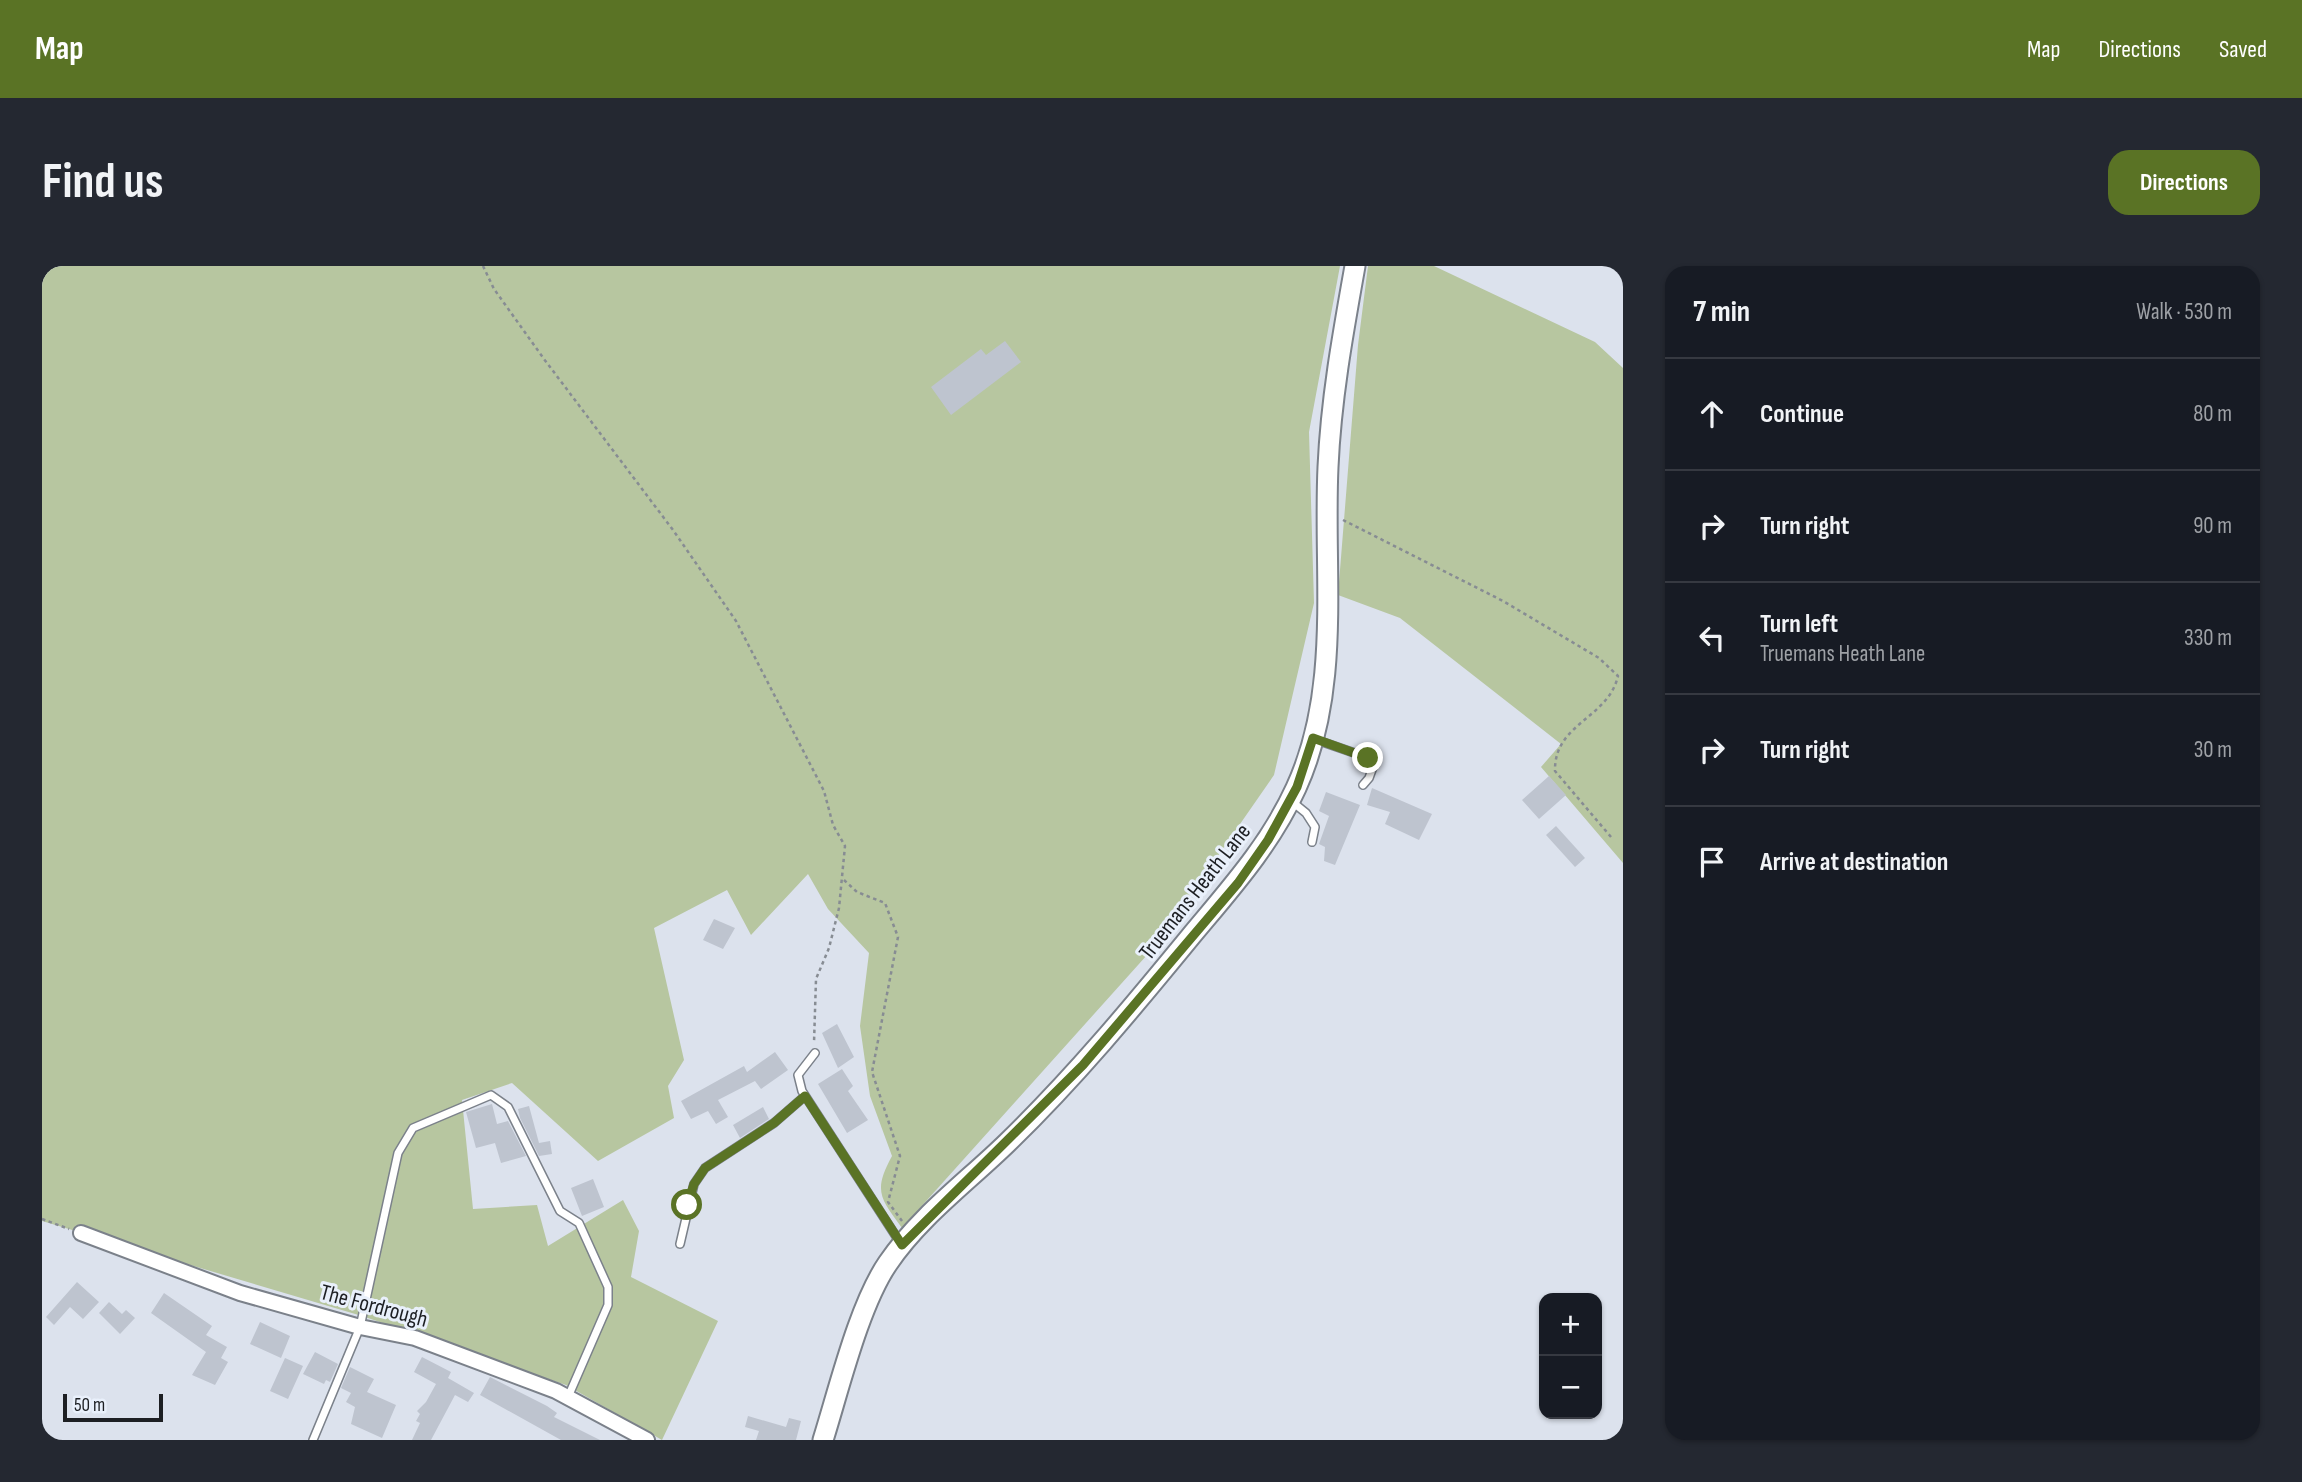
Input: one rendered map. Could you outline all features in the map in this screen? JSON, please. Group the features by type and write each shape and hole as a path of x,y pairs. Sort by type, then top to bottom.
{"street":[{"name":"Truemans Heath Lane","path":"823,1440 853,1344 880,1276 904,1236 1009,1141 1114,1032 1238,883 1268,840 1290,800 1313,738 1325,666 1327,513 1336,377 1355,266"},
{"name":"The Fordrough","path":"81,1233 240,1293 359,1327 415,1338 568,1397 647,1440"}],"lane":[{"path":"1313,738 1368,758 1374,764 1363,785"},
{"path":"1290,800 1306,813 1315,827 1312,842"},
{"path":"815,1053 798,1075 805,1096 904,1236"},
{"path":"313,1440 359,1327 398,1153 413,1128 491,1095 508,1107 560,1211 579,1223 608,1287 608,1305 568,1397"},
{"path":"680,1244 694,1184 705,1168 774,1123 805,1096"}],"path":[{"path":"483,266 494,289 673,530 736,621 824,791 833,825 845,846 844,880 829,948 816,979 813,1018 815,1053"},
{"path":"1327,513 1357,525 1503,601 1599,658 1618,676 1614,692 1564,738 1556,752 1555,761 1555,771 1611,837"},
{"path":"844,880 856,890 885,903 898,937 873,1072 900,1156 888,1202 904,1236"},
{"path":"42,1219 81,1233"}],"green space":[{"path":"42,266 1340,266 1309,432 1314,603 1274,775 1156,945 902,1228 888,1209 882,1194 882,1178 892,1156 870,1096 860,1026 869,953 828,909 808,874 751,935 727,890 654,928 684,1060 668,1086 674,1118 598,1161 512,1083 462,1100 473,1209 537,1205 548,1246 623,1200 639,1231 631,1277 718,1321 662,1440 566,1385 362,1316 42,1221"},
{"path":"1368,266 1434,266 1595,342 1623,368 1623,863 1541,767 1561,744 1400,618 1338,595 1358,345"}],"building":[{"path":"1005,341 1021,362 951,415 931,387 981,349 986,355"},
{"path":"1549,776 1566,795 1539,819 1522,800"},
{"path":"1372,788 1432,814 1419,840 1385,824 1390,812 1367,805"},
{"path":"1326,792 1360,805 1335,865 1324,861 1325,847 1319,844 1329,816 1319,811"},
{"path":"1556,826 1585,858 1575,867 1546,835"},
{"path":"714,919 735,928 723,949 703,940"},
{"path":"837,1024 854,1057 838,1068 822,1033"},
{"path":"775,1052 788,1070 761,1089 755,1081 718,1100 728,1117 716,1124 708,1111 691,1119 681,1101 744,1066 747,1072"},
{"path":"842,1069 853,1086 848,1091 868,1120 847,1133 818,1084"},
{"path":"492,1104 497,1124 508,1121 526,1156 501,1163 495,1143 476,1148 466,1112"},
{"path":"529,1106 539,1143 550,1141 552,1154 539,1156 520,1118 518,1109"},
{"path":"763,1107 769,1119 740,1138 733,1125"},
{"path":"593,1179 604,1207 582,1216 571,1188"},
{"path":"77,1282 99,1302 83,1319 70,1307 54,1325 46,1317"},
{"path":"164,1293 212,1326 206,1335 227,1347 221,1358 228,1362 215,1385 192,1375 206,1352 151,1313"},
{"path":"109,1302 122,1314 126,1310 135,1318 120,1334 99,1313"},
{"path":"260,1322 290,1336 281,1358 250,1344"},
{"path":"315,1352 338,1364 330,1382 326,1380 324,1384 303,1374"},
{"path":"422,1357 451,1372 448,1378 474,1393 468,1402 455,1395 431,1440 412,1440 420,1423 416,1421 420,1414 417,1411 426,1402 436,1384 414,1372"},
{"path":"285,1358 303,1366 288,1399 270,1391"},
{"path":"350,1367 374,1379 367,1392 396,1405 382,1438 351,1424 355,1407 346,1402 351,1393 341,1388"},
{"path":"490,1377 547,1406 557,1413 554,1417 600,1440 561,1440 480,1395"},
{"path":"748,1416 786,1427 789,1418 801,1421 796,1440 756,1440 759,1431 745,1427"}],"route":[{"path":"687,1205 694,1184 705,1168 774,1123 805,1096 902,1245 1009,1141 1114,1032 1238,883 1268,840 1297,787 1313,738 1368,758"}]}
